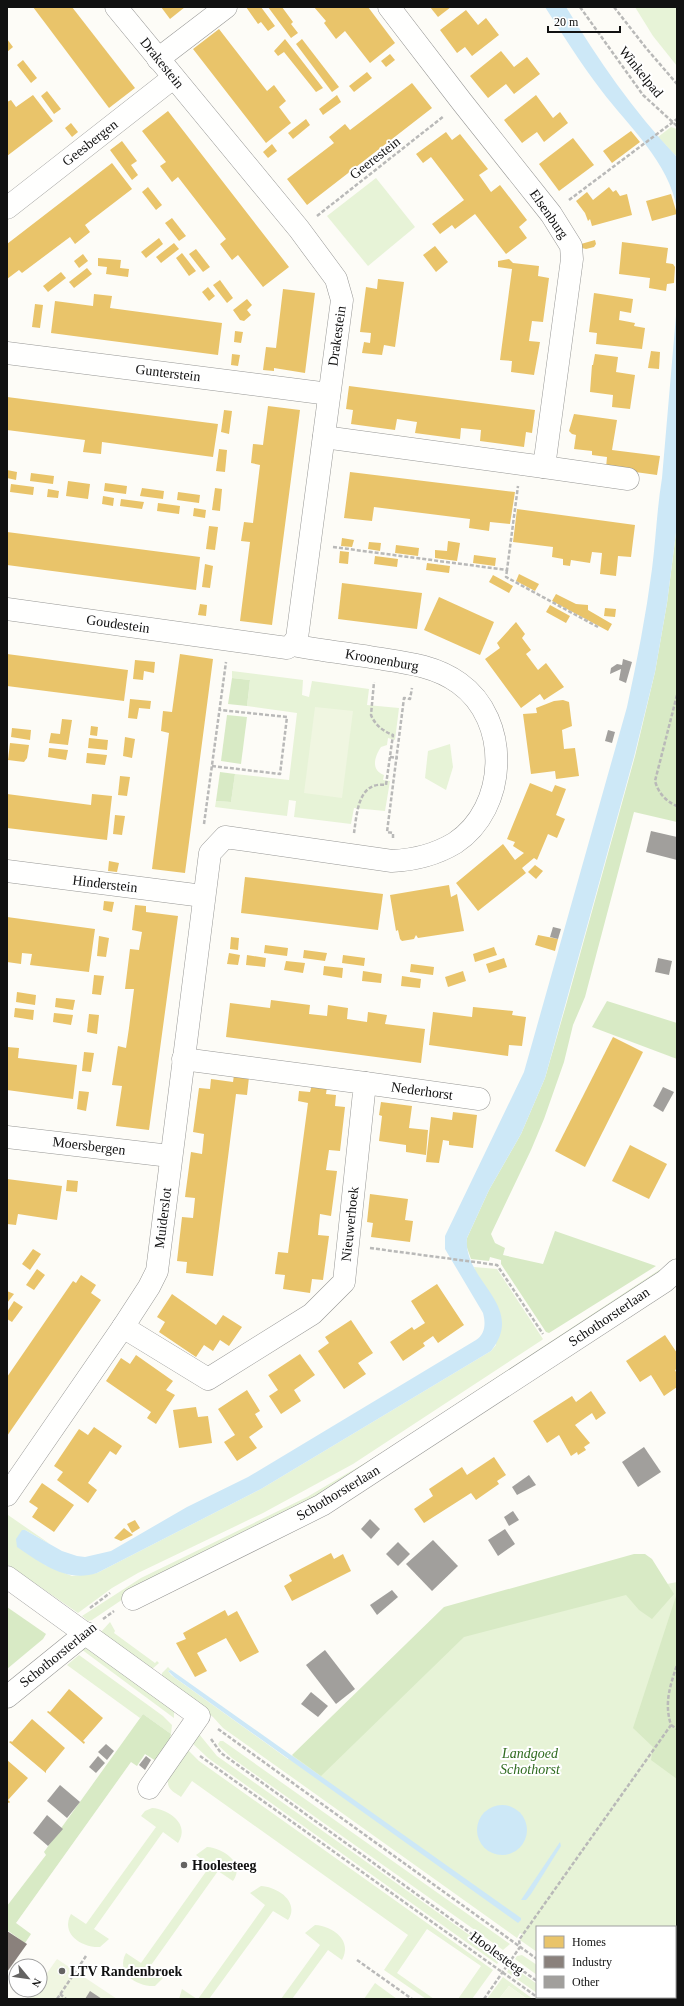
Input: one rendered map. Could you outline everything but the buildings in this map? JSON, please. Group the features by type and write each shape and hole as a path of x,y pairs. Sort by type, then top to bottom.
{"street":[{"name":"Drakestein","path":"116,7 173,78 300,229 336,279 342,300 297,638 292,645"},
{"path":"158,59 226,7"},
{"name":"Elsenburg","path":"389,7 551,214 571,246 572,259 544,467"},
{"name":"Geesbergen","path":"7,208 173,78"},
{"name":"Gunterstein","path":"7,353 329,394"},
{"path":"324,438 628,479"},
{"name":"Goudestein","path":"7,609 229,639"},
{"name":"Kroonenburg","path":"216,846 225,837 392,861 411,860 432,855 455,842 471,828 484,810 493,789 496,764 494,735 486,715 475,698 459,683 417,664 292,645 287,648 229,639"},
{"path":"203,896 210,854 216,846"},
{"name":"Hinderstein","path":"7,871 203,896"},
{"name":"Muiderslot","path":"9,1490 149,1288 157,1271 203,896"},
{"path":"183,1059 366,1083"},
{"name":"Nederhorst","path":"366,1083 479,1099"},
{"name":"Nieuwerhoek","path":"123,1326 208,1379 312,1314 344,1282 366,1083"},
{"name":"Moersbergen","path":"7,1137 170,1156"},
{"name":"Schothorsterlaan","path":"133,1599 322,1505 556,1353 673,1280"},
{"path":"7,1577 199,1716 149,1788"},
{"name":"Schothorsterlaan","path":"7,1697 86,1633"}],"path":[{"name":"Winkelpad","path":"580,7 643,95 677,126"},
{"name":"Winkelpad","path":"614,7 677,84"},
{"name":"Geerestein","path":"300,229 462,102"},
{"path":"551,214 677,119"},
{"path":"521,464 506,578 598,627"},
{"path":"310,544 507,570"},
{"path":"216,846 203,836 229,639"},
{"path":"351,855 360,801 366,790 380,784 386,785 390,758 393,735 385,732 378,726 371,715 378,658"},
{"path":"392,861 393,833 387,832 398,758 404,698 410,699 417,664"},
{"path":"677,695 655,781 657,790 671,804 677,806"},
{"path":"212,766 280,774 287,717 220,710"},
{"path":"390,758 398,758"},
{"path":"348,1246 497,1265 556,1353"},
{"name":"Schothorsterlaan","path":"86,1633 112,1612 133,1599"},
{"path":"677,1665 668,1694 668,1714 671,1725 677,1729"},
{"name":"Hoolesteeg","path":"199,1716 536,1958"},
{"name":"Hoolesteeg","path":"199,1716 214,1746 220,1753 536,1980"},
{"path":"484,1999 520,1947 519,1940 671,1725"},
{"name":"Hoolesteeg","path":"184,1737 202,1758 536,1996"},
{"path":"57,1999 86,1956"},
{"path":"357,1960 412,1999"},
{"path":"60,1994 66,1999"}],"green space":[{"path":"635,7 677,7 677,66 653,36"},
{"path":"671,127 677,129 677,157 658,137"},
{"path":"376,178 415,227 368,266 327,216"},
{"path":"677,525 677,822 634,812 585,997 573,1025 564,1062 544,1119 531,1150 491,1234 495,1243 505,1248 503,1255 543,1264 555,1231 656,1266 549,1333 546,1332 501,1264 501,1260 490,1257 489,1261 471,1259 466,1245 467,1238 489,1190 521,1134 545,1078 635,756 655,672 667,603"},
{"path":"232,671 303,680 302,695 309,697 312,681 369,689 367,705 399,708 395,740 388,738 387,745 381,747 375,762 377,770 384,775 383,780 390,781 385,811 354,808 351,824 294,817 296,801 289,800 287,816 215,807 216,801 231,802 235,774 289,780 297,713 247,706 250,680 232,678"},
{"path":"232,678 250,680 247,706 228,704"},
{"path":"315,707 353,711 342,798 304,793"},
{"path":"227,715 247,717 241,764 221,761"},
{"path":"450,744 453,767 446,790 425,778 428,751"},
{"path":"220,772 235,774 231,802 216,801"},
{"path":"607,1001 677,1023 677,1059 592,1027"},
{"path":"474,1267 497,1269 543,1339 353,1464 263,1513 138,1573 112,1588 78,1613 7,1564 8,1515 50,1544 25,1530 45,1565 72,1576 97,1573 261,1489 491,1351 496,1345"},
{"path":"659,1270 661,1271 337,1488 132,1593 92,1620 88,1621 82,1616 141,1578 307,1497 382,1453"},
{"path":"634,1554 645,1554 652,1559 674,1594 652,1619 639,1610 626,1595 464,1637 321,1776 292,1755 444,1607"},
{"name":"Landgoed Schothorst","path":"677,1582 677,1999 602,1998 676,1998 676,1926 536,1926 536,1951 520,1940 523,1935 520,1933 517,1938 223,1728 213,1717 162,1678 162,1673 168,1667 171,1670 168,1671 171,1675 288,1759 467,1624"},
{"path":"677,1593 677,1779 651,1760 653,1747 633,1728"},
{"path":"7,1607 46,1634 43,1639 7,1669"},
{"path":"110,1622 115,1631 114,1633 155,1663 157,1661 159,1663 151,1670 101,1632"},
{"path":"89,1648 174,1706 174,1718 81,1649"},
{"path":"79,1655 163,1716 172,1725 171,1734 143,1714 140,1718 67,1665"},
{"path":"143,1714 171,1734 169,1742 156,1761 145,1754 137,1766 131,1762 16,1923 31,1934 25,1943 7,1930 7,1906 46,1855 44,1852"},
{"path":"199,1734 217,1756 499,1956 500,1959 497,1964 208,1758 191,1742"},
{"path":"220,1741 223,1741 510,1944 503,1950 232,1758 219,1746 218,1744"},
{"path":"187,1749 199,1761 493,1970 472,1999 458,1999 481,1966 427,1929 397,1973 434,1999 426,1999 384,1970 408,1935 192,1781 181,1797 173,1791 169,1787 168,1777"},
{"path":"152,1808 165,1811 180,1824 182,1830 178,1843 163,1832 94,1929 109,1939 100,1947 93,1947 80,1942 68,1928 68,1921 71,1914 86,1924 156,1827 141,1816 145,1811"},
{"path":"207,1847 226,1853 235,1863 237,1868 233,1881 218,1871 149,1968 163,1978 155,1986 148,1986 135,1981 123,1967 123,1960 126,1953 141,1963 210,1866 196,1855"},
{"path":"261,1886 280,1892 289,1902 291,1913 288,1920 273,1911 209,1999 198,1999 265,1905 250,1893"},
{"path":"315,1925 328,1928 343,1941 345,1953 342,1960 328,1950 292,1999 281,1999 320,1945 305,1933"},
{"path":"522,1955 536,1964 536,1974 515,1959 517,1956"},
{"name":"LTV Randenbroek","path":"57,1959 117,1999 29,1999 48,1998 48,1972"},
{"path":"510,1967 513,1967 536,1983 536,1992 507,1972"},
{"path":"503,1977 533,1999 527,1999 509,1986 499,1999 487,1999"},
{"path":"375,1983 397,1999 364,1999"},
{"path":"509,1986 527,1999 499,1999"},
{"path":"182,1989 197,1999 179,1999"}],"water":[{"path":"545,7 566,7 631,103 676,156 677,209 673,192 657,160 594,80"},
{"path":"677,304 677,525 667,603 655,672 634,757 545,1078 521,1134 489,1190 467,1238 468,1254 474,1268 498,1307 502,1320 500,1335 491,1351 261,1489 97,1573 75,1575 54,1570 17,1547 16,1539 22,1530 25,1530 62,1551 77,1556 85,1557 111,1551 187,1507 248,1477 476,1340 483,1332 483,1313 445,1249 445,1236 524,1072 627,707 641,638 652,569 662,478"},
{"path":"171,1670 521,1918 521,1920 518,1923 174,1677 168,1671"},
{"path":"497,1805 507,1805 520,1812 527,1825 527,1835 520,1848 507,1855 497,1855 488,1851 481,1844 477,1835 477,1825 481,1816 488,1809"},
{"path":"560,1842 561,1846 531,1894 526,1900 521,1900"}],"place":[{"name":"Hoolesteeg","path":"184,1865"},
{"name":"LTV Randenbroek","path":"62,1971"}]}
